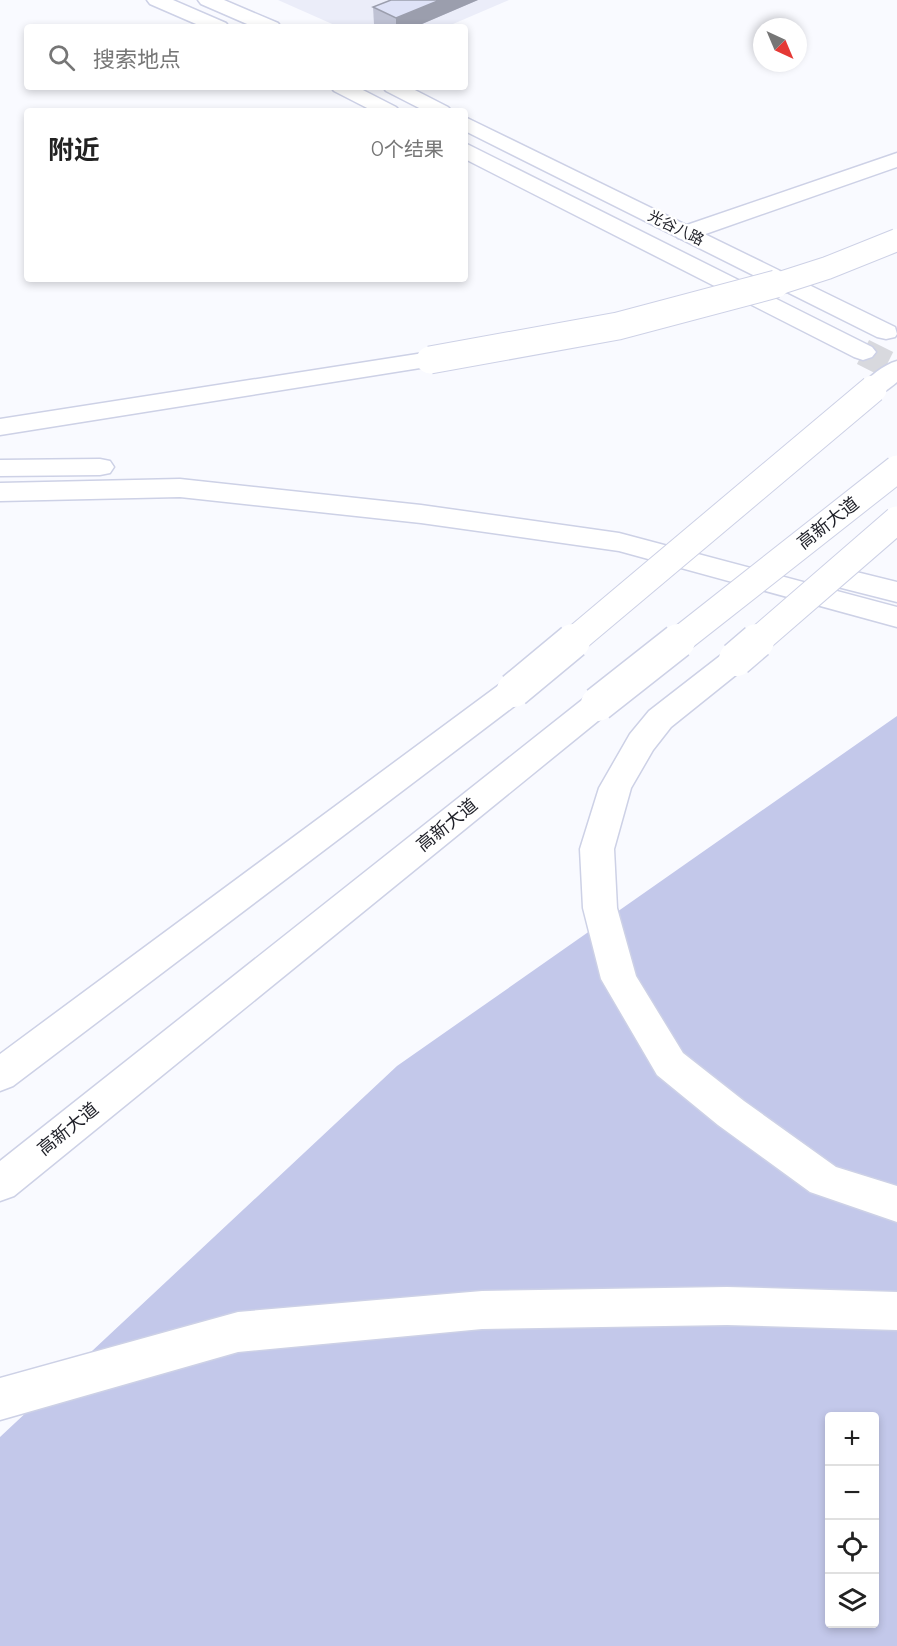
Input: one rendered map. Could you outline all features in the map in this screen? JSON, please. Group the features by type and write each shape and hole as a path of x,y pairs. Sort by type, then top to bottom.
{"main road":[{"path":"157,0 212,24"},
{"path":"208,0 264,24"},
{"path":"347,90 383,108"},
{"path":"399,90 435,108"},
{"name":"光谷八路","path":"468,124 886,332"},
{"name":"光谷八路","path":"468,152 863,352"},
{"path":"686,233 897,160"},
{"path":"0,427 494,351 672,312 803,276 897,240"},
{"path":"0,1075 514,690 690,545 897,369"},
{"path":"0,468 133,467 432,495 613,522 897,592"},
{"name":"高新大道","path":"0,1184 598,704 897,470"},
{"path":"0,492 180,488 421,514 619,542 897,617"},
{"path":"897,520 736,658 660,719 641,742 615,788 597,849 600,908 619,979 670,1064 730,1113 824,1180 897,1204"},
{"path":"0,1399 238,1332 482,1310 727,1306 897,1311"}],"shaded area":[{"path":"278,0 509,0 453,24 332,24"},
{"path":"897,716 897,1646 0,1646 0,1437 397,1066"}],"building":[{"path":"391,0 440,0 396,18 373,7"}],"tunnel":[{"path":"863,352 897,369"}]}
